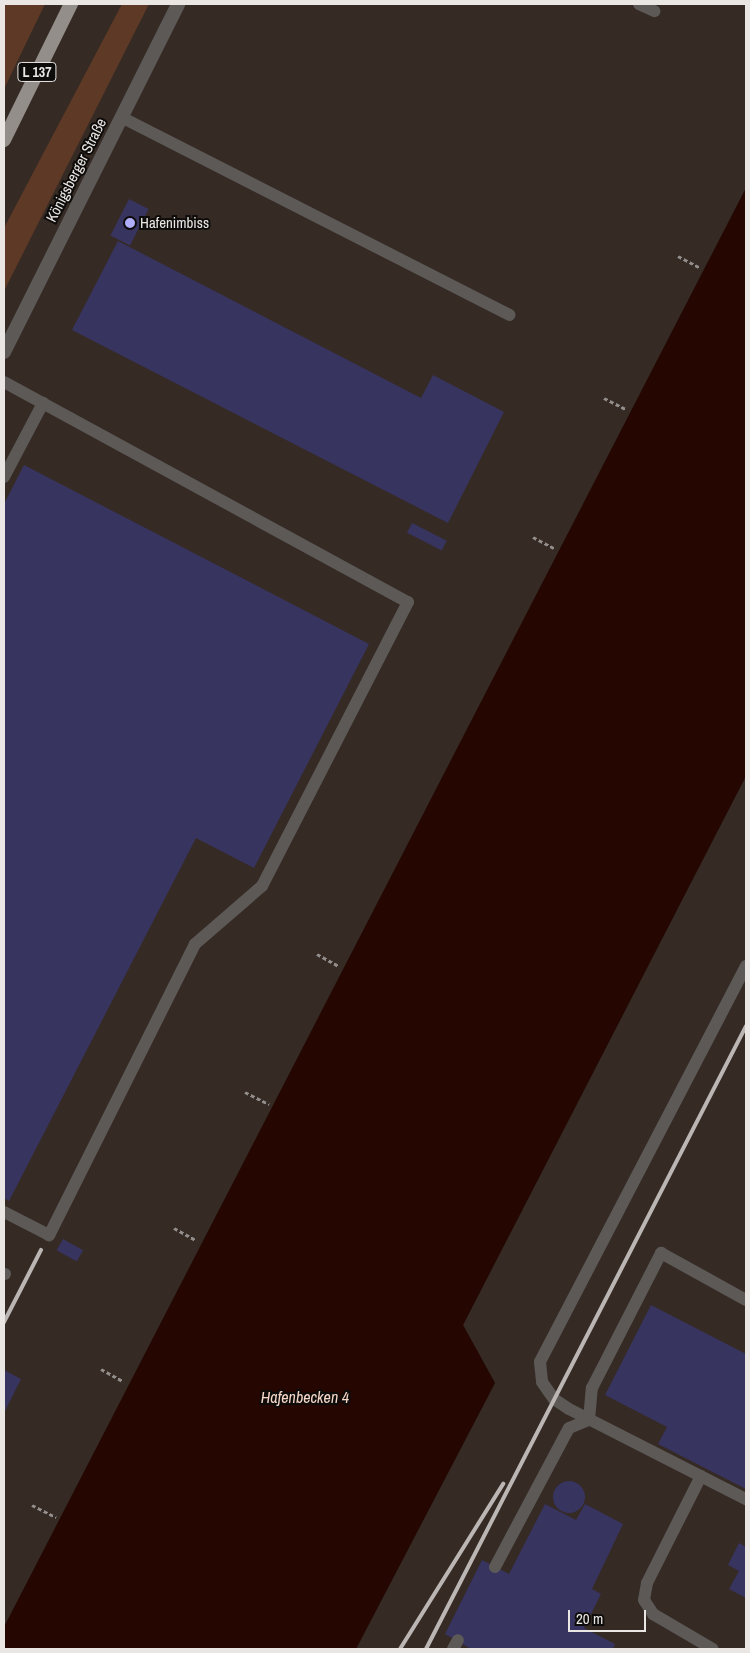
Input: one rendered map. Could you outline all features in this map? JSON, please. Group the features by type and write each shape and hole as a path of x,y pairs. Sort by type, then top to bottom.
{"main road":[{"name":"L 137","path":"4,140 71,4"}],"street":[{"name":"Königsberger Straße","path":"4,352 178,4"}],"lane":[{"path":"638,4 654,11"},
{"path":"121,117 510,315"},
{"path":"4,382 408,602 262,886 195,944 49,1235 4,1212"},
{"path":"4,477 42,403"},
{"path":"746,966 540,1362 542,1382 554,1399 589,1420 746,1499"},
{"path":"589,1420 592,1388 661,1253 746,1300"},
{"path":"495,1568 569,1428 589,1420"},
{"path":"701,1476 647,1583 644,1600 653,1614 713,1649"}],"path":[{"path":"678,256 700,267"},
{"path":"604,398 626,409"},
{"path":"532,537 554,548"},
{"path":"317,954 340,967"},
{"path":"245,1092 269,1104"},
{"path":"174,1228 197,1241"},
{"path":"101,1369 124,1382"},
{"path":"32,1505 56,1517"}],"shaded area":[{"path":"4,4 746,4 746,188 4,1627"},
{"path":"5,4 45,4 4,89 4,6"},
{"path":"122,4 149,4 4,291 4,228"},
{"path":"746,776 746,1649 356,1649 495,1383 463,1325"}],"water":[{"name":"Hafenbecken 4","path":"746,188 746,776 463,1325 495,1383 356,1649 4,1649 4,1627"}],"building":[{"name":"Hafenimbiss","path":"129,199 149,209 130,246 110,236"},
{"path":"118,241 421,398 433,375 504,412 448,523 72,330"},
{"path":"24,465 369,644 254,868 196,838 9,1201 4,1198 4,504"},
{"path":"412,523 447,541 442,551 407,533"},
{"path":"63,1239 83,1250 77,1262 57,1250"},
{"path":"651,1305 746,1354 746,1489 658,1444 667,1427 605,1395"},
{"path":"4,1370 21,1379 4,1413"},
{"path":"569,1481 580,1486 585,1497 580,1508 569,1513 558,1508 553,1497 558,1486"},
{"path":"545,1504 576,1520 585,1504 623,1524 592,1589 601,1594 584,1628 615,1644 613,1649 471,1649 445,1634 482,1560 509,1574"},
{"path":"739,1543 746,1547 746,1598 729,1589 739,1571 728,1565"}],"railway":[{"path":"426,1649 746,1026"},
{"path":"4,1322 41,1250"},
{"path":"400,1649 503,1484"}],"place":[{"name":"Hafenimbiss","path":"130,223"}]}
